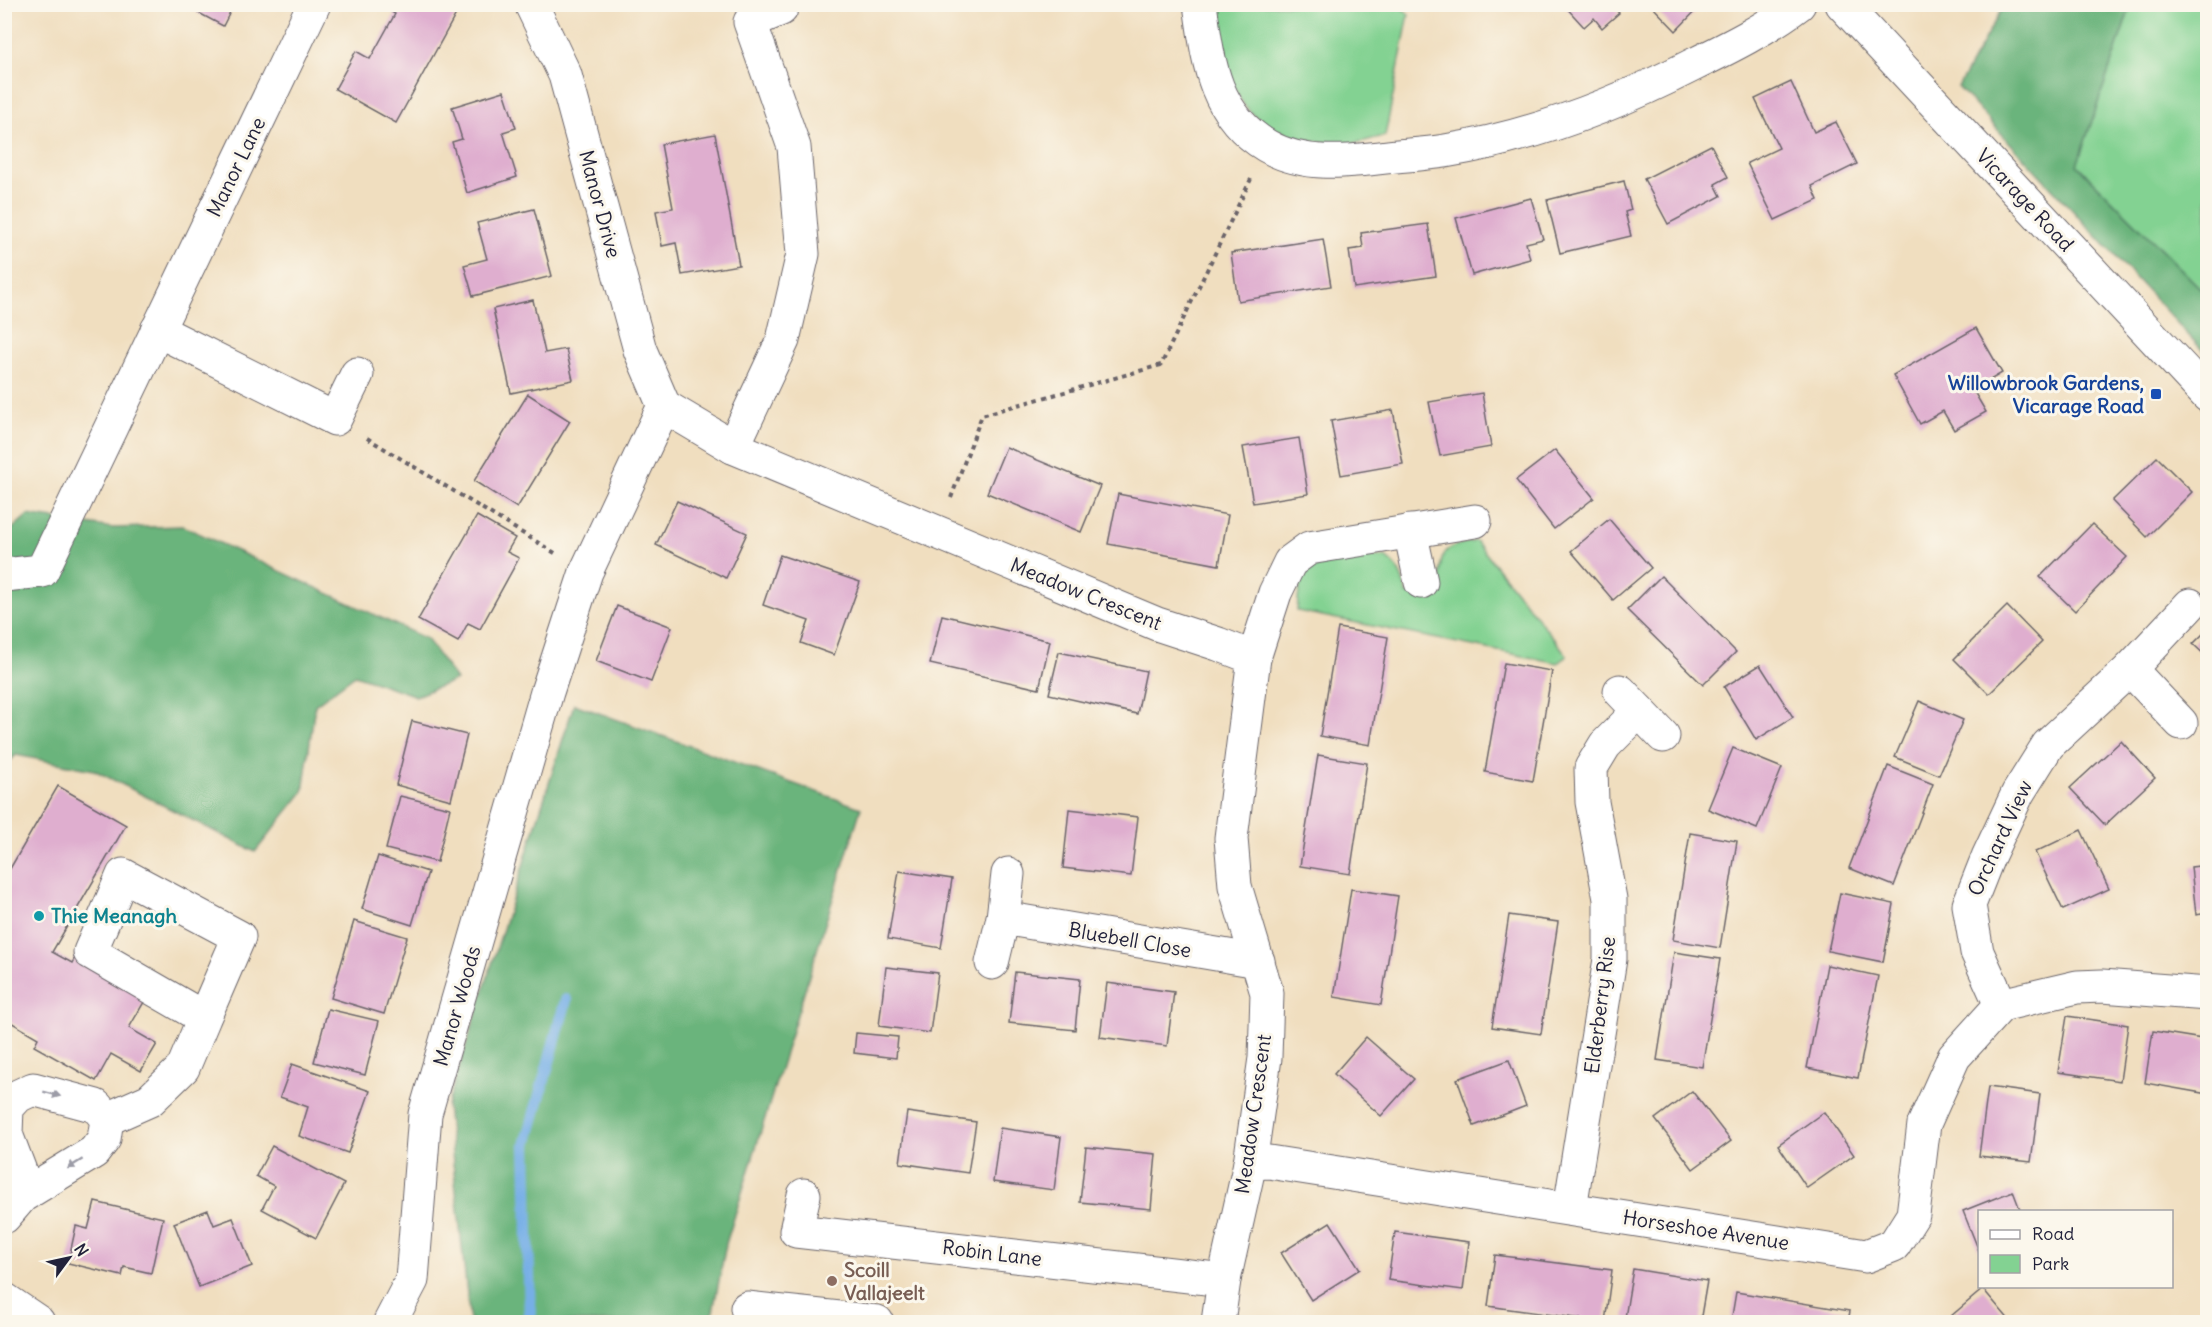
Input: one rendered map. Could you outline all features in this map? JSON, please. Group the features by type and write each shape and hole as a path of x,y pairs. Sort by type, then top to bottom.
{"main road":[{"name":"Manor Lane","path":"4,575 42,571 314,4"},
{"name":"Manor Drive","path":"531,4 565,75 640,350 664,406"},
{"path":"1200,4 1208,59 1218,91 1237,121 1267,146 1297,158 1323,161 1354,161 1444,152 1547,126 1597,109 1648,87 1728,48 1775,22 1799,4"},
{"name":"Vicarage Road","path":"1842,4 2208,396"},
{"path":"586,572 664,406 733,447 783,340 803,254 794,147 750,22 781,9"},
{"path":"157,330 335,419 357,374"},
{"name":"Meadow Crescent","path":"733,447 1156,624 1254,658"},
{"name":"Meadow Crescent","path":"1218,1323 1224,1280 1250,1163 1264,1058 1267,993 1235,886 1231,838 1254,658 1275,593 1290,562 1309,548 1475,521"},
{"path":"1410,531 1421,582"},
{"name":"Manor Woods","path":"390,1323 412,1280 425,1114 547,692 586,572"},
{"name":"Orchard View","path":"2001,1005 1977,952 1969,905 1988,857 2018,793 2048,745 2130,669 2190,605"},
{"path":"2130,669 2181,723"},
{"name":"Elderberry Rise","path":"1570,1208 1610,959 1610,899 1592,802 1591,768 1629,701 1663,736"},
{"path":"992,963 1003,918 1008,874"},
{"path":"107,1119 150,1100 183,1068 239,937 123,875 90,952 204,1018"},
{"name":"Bluebell Close","path":"1003,918 1258,961"},
{"path":"2001,1005 2077,987 2102,986 2208,994"},
{"name":"Horseshoe Avenue","path":"1250,1163 1269,1162 1866,1256 1894,1245 1913,1215 1924,1124 1954,1057 2001,1005"},
{"path":"33,1089 96,1106 107,1119 104,1139 94,1152 13,1206 20,1171 6,1134 7,1108 18,1096 33,1089"},
{"name":"Robin Lane","path":"804,1195 796,1231 1224,1280"},
{"path":"4,1299 38,1323"},
{"path":"747,1308 876,1323"}],"path":[{"path":"950,501 981,415 1161,365 1267,146"},
{"path":"335,419 586,572"}],"green space":[{"path":"1217,5 1398,5 1409,14 1385,136 1353,143 1320,142 1286,133 1256,117 1245,105 1232,81"},
{"path":"2004,5 2131,5 2077,165 2207,295 2207,355 1958,87"},
{"path":"2131,5 2207,5 2207,295 2077,165"},
{"path":"28,515 113,528 183,526 427,639 456,680 416,696 355,675 315,705 303,792 255,852 94,770 16,755 5,766 5,535"},
{"path":"1476,541 1567,655 1558,663 1297,611 1301,582 1310,571 1329,561 1385,557 1402,577 1407,594 1441,588 1441,567 1445,554 1455,546"},
{"path":"574,704 861,808 726,1244 711,1322 470,1322 447,1106"}],"building":[{"path":"182,4 234,4 223,26"},
{"path":"378,4 439,4 456,14 396,123 335,89 356,51 370,59 395,14"},
{"path":"1563,4 1610,4 1619,13 1602,28 1594,18 1584,27"},
{"path":"1650,4 1702,4 1676,31"},
{"path":"1791,82 1814,132 1836,122 1857,164 1812,186 1818,200 1775,220 1747,163 1779,148 1755,99"},
{"path":"504,91 516,128 503,132 517,177 467,193 452,142 462,139 452,107"},
{"path":"715,134 739,265 682,275 676,243 662,246 656,211 673,208 661,144"},
{"path":"1711,145 1728,177 1715,184 1721,196 1668,224 1644,179"},
{"path":"1624,181 1631,210 1625,212 1631,236 1560,253 1547,200"},
{"path":"1531,198 1543,239 1526,243 1530,259 1472,275 1456,218"},
{"path":"534,209 552,276 473,296 464,265 487,259 477,223"},
{"path":"1428,224 1436,276 1354,288 1349,250 1363,248 1361,233"},
{"path":"1323,239 1331,286 1238,301 1231,253"},
{"path":"533,300 545,353 566,349 573,380 511,393 493,309"},
{"path":"1976,328 2002,373 1973,390 1986,412 1954,430 1943,411 1920,424 1893,375"},
{"path":"1482,393 1491,447 1440,456 1429,402"},
{"path":"528,394 570,421 517,508 474,481"},
{"path":"1393,410 1403,464 1341,475 1331,421"},
{"path":"1299,438 1308,494 1253,503 1243,447"},
{"path":"1006,447 1100,486 1081,532 987,493"},
{"path":"1555,450 1594,498 1554,529 1516,480"},
{"path":"2157,457 2192,492 2147,537 2112,501"},
{"path":"1118,494 1228,515 1219,565 1108,544"},
{"path":"677,501 747,533 726,578 656,545"},
{"path":"477,516 515,538 507,552 519,558 480,629 468,623 458,642 418,620"},
{"path":"1609,519 1651,568 1613,600 1571,551"},
{"path":"2092,524 2127,557 2075,611 2040,577"},
{"path":"780,555 860,582 834,655 801,643 809,621 763,605"},
{"path":"1661,576 1736,652 1703,685 1627,610"},
{"path":"617,606 672,627 651,682 596,661"},
{"path":"2007,606 2042,642 1989,694 1954,659"},
{"path":"942,615 1050,641 1039,689 930,664"},
{"path":"1338,628 1388,637 1370,745 1320,736"},
{"path":"2208,629 2208,658 2193,644"},
{"path":"1059,652 1146,671 1137,714 1049,694"},
{"path":"1504,663 1552,671 1533,781 1485,772"},
{"path":"1760,665 1793,717 1756,740 1724,687"},
{"path":"1919,701 1963,720 1939,775 1895,757"},
{"path":"412,721 467,735 451,800 396,785"},
{"path":"2121,741 2155,778 2105,825 2070,788"},
{"path":"1733,748 1782,768 1757,829 1708,809"},
{"path":"1318,755 1367,763 1350,874 1300,866"},
{"path":"1888,766 1933,784 1894,886 1849,868"},
{"name":"Thie Meanagh","path":"58,786 126,825 52,952 72,963 77,954 148,995 129,1028 157,1044 141,1071 111,1054 96,1081 34,1046 38,1038 9,1021 4,1029 4,879"},
{"path":"400,796 450,808 437,862 386,849"},
{"path":"1069,809 1138,817 1131,876 1063,868"},
{"path":"2081,830 2109,889 2063,910 2035,852"},
{"path":"1690,833 1737,841 1720,948 1673,940"},
{"path":"378,856 428,872 412,925 362,909"},
{"path":"2208,865 2208,913 2196,915 2191,867"},
{"path":"899,871 952,879 941,948 888,939"},
{"path":"1351,889 1398,896 1381,1005 1334,997"},
{"path":"1840,893 1894,904 1883,962 1828,951"},
{"path":"1509,915 1558,922 1541,1034 1492,1027"},
{"path":"354,921 407,937 384,1014 331,998"},
{"path":"1674,952 1720,959 1702,1067 1657,1060"},
{"path":"1827,965 1878,976 1858,1078 1807,1068"},
{"path":"886,967 938,973 930,1033 879,1026"},
{"path":"1015,972 1080,979 1075,1030 1009,1023"},
{"path":"1107,983 1174,992 1167,1046 1100,1037"},
{"path":"328,1009 379,1021 365,1075 314,1062"},
{"path":"2067,1016 2128,1025 2120,1081 2058,1072"},
{"path":"2153,1031 2208,1040 2208,1094 2145,1083"},
{"path":"856,1033 898,1037 896,1058 854,1053"},
{"path":"1366,1037 1414,1079 1381,1116 1334,1074"},
{"path":"1509,1060 1526,1106 1474,1126 1457,1079"},
{"path":"292,1064 370,1091 348,1153 299,1136 308,1107 280,1097"},
{"path":"1988,1087 2040,1094 2031,1162 1979,1156"},
{"path":"1692,1091 1731,1141 1693,1169 1655,1119"},
{"path":"907,1112 976,1122 968,1173 900,1163"},
{"path":"1824,1112 1854,1155 1807,1188 1778,1145"},
{"path":"1000,1128 1061,1137 1054,1190 993,1182"},
{"path":"272,1146 344,1184 316,1238 262,1209 274,1186 256,1176"},
{"path":"1086,1147 1156,1154 1151,1209 1080,1202"},
{"path":"2013,1191 2020,1210 1978,1210 1978,1248 1963,1211"},
{"path":"95,1202 163,1218 151,1273 124,1267 122,1276 68,1263 76,1226 88,1229"},
{"path":"208,1210 214,1225 233,1218 252,1266 199,1287 174,1223"},
{"path":"1330,1222 1360,1269 1311,1300 1281,1253"},
{"path":"1395,1232 1469,1242 1463,1290 1388,1280"},
{"path":"1495,1255 1612,1270 1605,1322 1488,1306"},
{"path":"1633,1269 1707,1281 1700,1322 1649,1322 1625,1318"},
{"path":"1983,1289 2011,1322 1944,1322"},
{"path":"1736,1292 1850,1311 1848,1322 1731,1322"}],"waterway":[{"path":"530,1322 526,1145 566,1000"}],"place":[{"name":"Willowbrook Gardens, Vicarage Road","path":"2156,394"},
{"name":"Thie Meanagh","path":"39,916"},
{"name":"Scoill Vallajeelt","path":"832,1281"}]}
